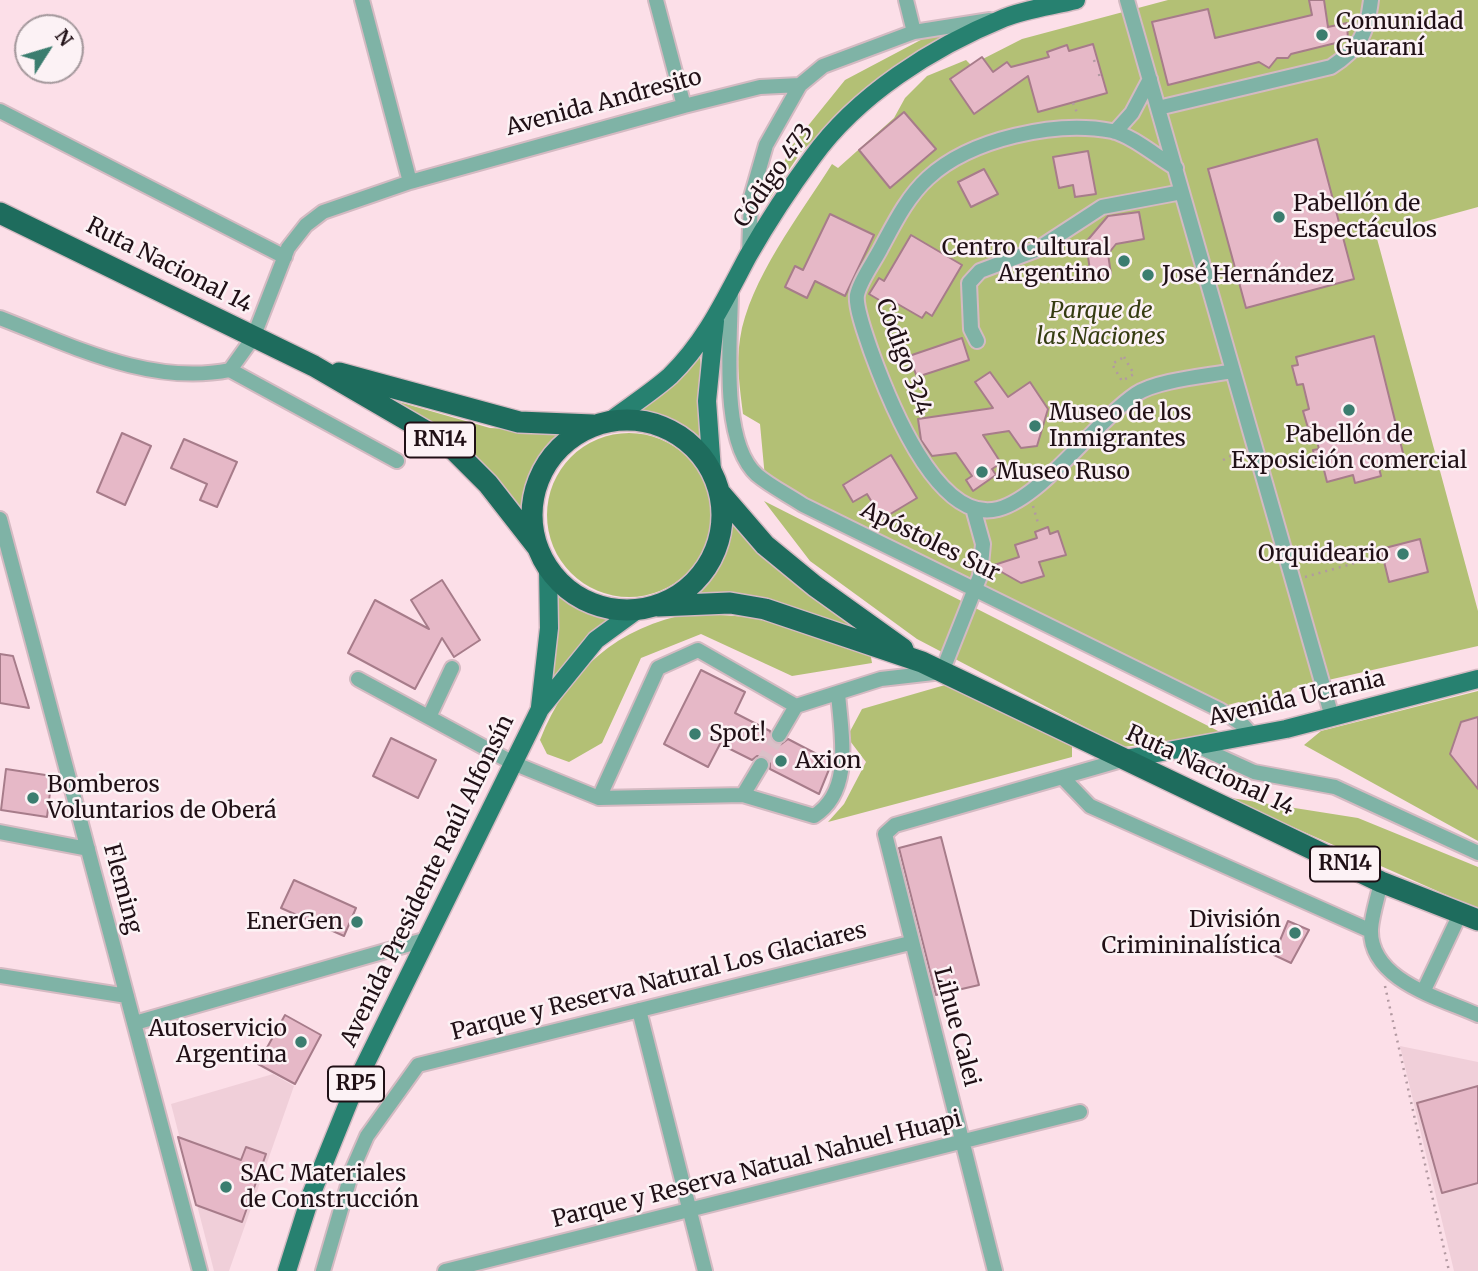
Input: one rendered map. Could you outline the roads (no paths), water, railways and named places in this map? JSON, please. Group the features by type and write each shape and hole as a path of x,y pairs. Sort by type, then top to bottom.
{"highway":[{"name":"Ruta Nacional 14","path":"0,213 314,366 448,444 488,484 538,548"},
{"name":"Ruta Nacional 14","path":"314,366 509,420 602,423"},
{"name":"RN14","path":"640,420 669,429 694,446 712,471 720,494 723,522 717,549 703,573 683,593 658,606 637,610 611,609 587,601 565,587 548,568 538,548 532,519 535,489 547,462 567,440 602,423 640,420"},
{"name":"Ruta Nacional 14","path":"720,494 765,545 815,586 922,662"},
{"name":"Ruta Nacional 14","path":"658,606 730,603 765,608 922,662 1381,882 1469,917"}],"main road":[{"path":"1005,18 1076,0"},
{"name":"Código 473","path":"715,320 749,255 813,156 844,121 881,88 919,62 1005,18"},
{"path":"602,423 669,377 715,320"},
{"path":"712,471 707,401 715,320"},
{"name":"Avenida Presidente Raúl Alfonsín","path":"540,709 549,628 548,568"},
{"name":"Avenida Presidente Raúl Alfonsín","path":"287,1271 311,1195 358,1079 424,940 540,709 596,640 637,610"},
{"name":"Avenida Ucrania","path":"1125,760 1253,736 1478,679"}],"street":[{"path":"362,0 410,182"},
{"path":"656,0 684,106"},
{"path":"906,0 914,32"},
{"path":"1127,0 1332,717"},
{"path":"1158,108 1331,66 1352,53 1368,26 1371,0"},
{"path":"749,255 751,197 765,145 800,85 832,61 914,32 1005,18"},
{"path":"1115,132 1132,113 1150,79"},
{"name":"Avenida Andresito","path":"230,370 253,338 285,257 306,225 323,212 410,182 684,106 760,87 800,85"},
{"path":"0,111 285,257"},
{"name":"Código 324","path":"973,508 949,492 928,470 906,434 869,346 857,296 899,214 927,178 967,150 1015,136 1083,127 1115,132 1176,168"},
{"path":"977,341 971,329 969,283 980,271 1036,250 1102,207 1182,192"},
{"name":"Apóstoles Sur","path":"731,290 731,409 740,449 755,474 803,505 1220,710 1243,725 1253,736"},
{"path":"0,318 117,362 142,368 203,375 230,370 397,461"},
{"path":"779,735 796,706 881,679 942,672 980,576 983,544 973,508 998,509 1028,492 1138,393 1233,371"},
{"name":"Fleming","path":"0,519 200,1271"},
{"path":"599,797 658,668 698,650 796,706"},
{"path":"429,718 452,668"},
{"path":"358,679 513,763 599,797 743,796 814,816 828,807 839,790 842,757 838,693"},
{"path":"1199,747 1254,772 1335,787 1478,853"},
{"path":"1125,760 1063,778 1090,806 1371,931"},
{"path":"743,796 761,765"},
{"name":"Lihue Calei","path":"995,1271 910,943 885,834 895,825 1063,778"},
{"path":"0,832 88,849"},
{"path":"1381,882 1371,931 1379,962 1400,979 1478,1015"},
{"path":"1424,990 1469,917"},
{"path":"135,1023 424,940"},
{"name":"Parque y Reserva Natural Los Glaciares","path":"323,1271 353,1168 367,1136 418,1065 910,943"},
{"path":"0,976 127,996"},
{"path":"639,1010 705,1271"},
{"name":"Parque y Reserva Natual Nahuel Huapi","path":"445,1271 464,1269 1080,1112"}],"tunnel":[{"path":"761,765 779,735"}],"place":[{"name":"Comunidad Guaraní","path":"1322,35"},
{"name":"Pabellón de Espectáculos","path":"1279,217"},
{"name":"Centro Cultural Argentino","path":"1124,261"},
{"name":"José Hernández","path":"1148,275"},
{"name":"Pabellón de Exposición comercial","path":"1349,410"},
{"name":"Museo de los Inmigrantes","path":"1035,426"},
{"name":"Museo Ruso","path":"982,472"},
{"name":"Orquideario","path":"1403,554"},
{"name":"Spot!","path":"695,734"},
{"name":"Axion","path":"781,761"},
{"name":"Bomberos Voluntarios de Oberá","path":"33,798"},
{"name":"EnerGen","path":"357,922"},
{"name":"División Crimininalística","path":"1295,933"},
{"name":"Autoservicio Argentina","path":"301,1042"},
{"name":"SAC Materiales de Construcción","path":"226,1187"}],"park label":[{"name":"Parque de las Naciones","path":"1101,324"}]}
